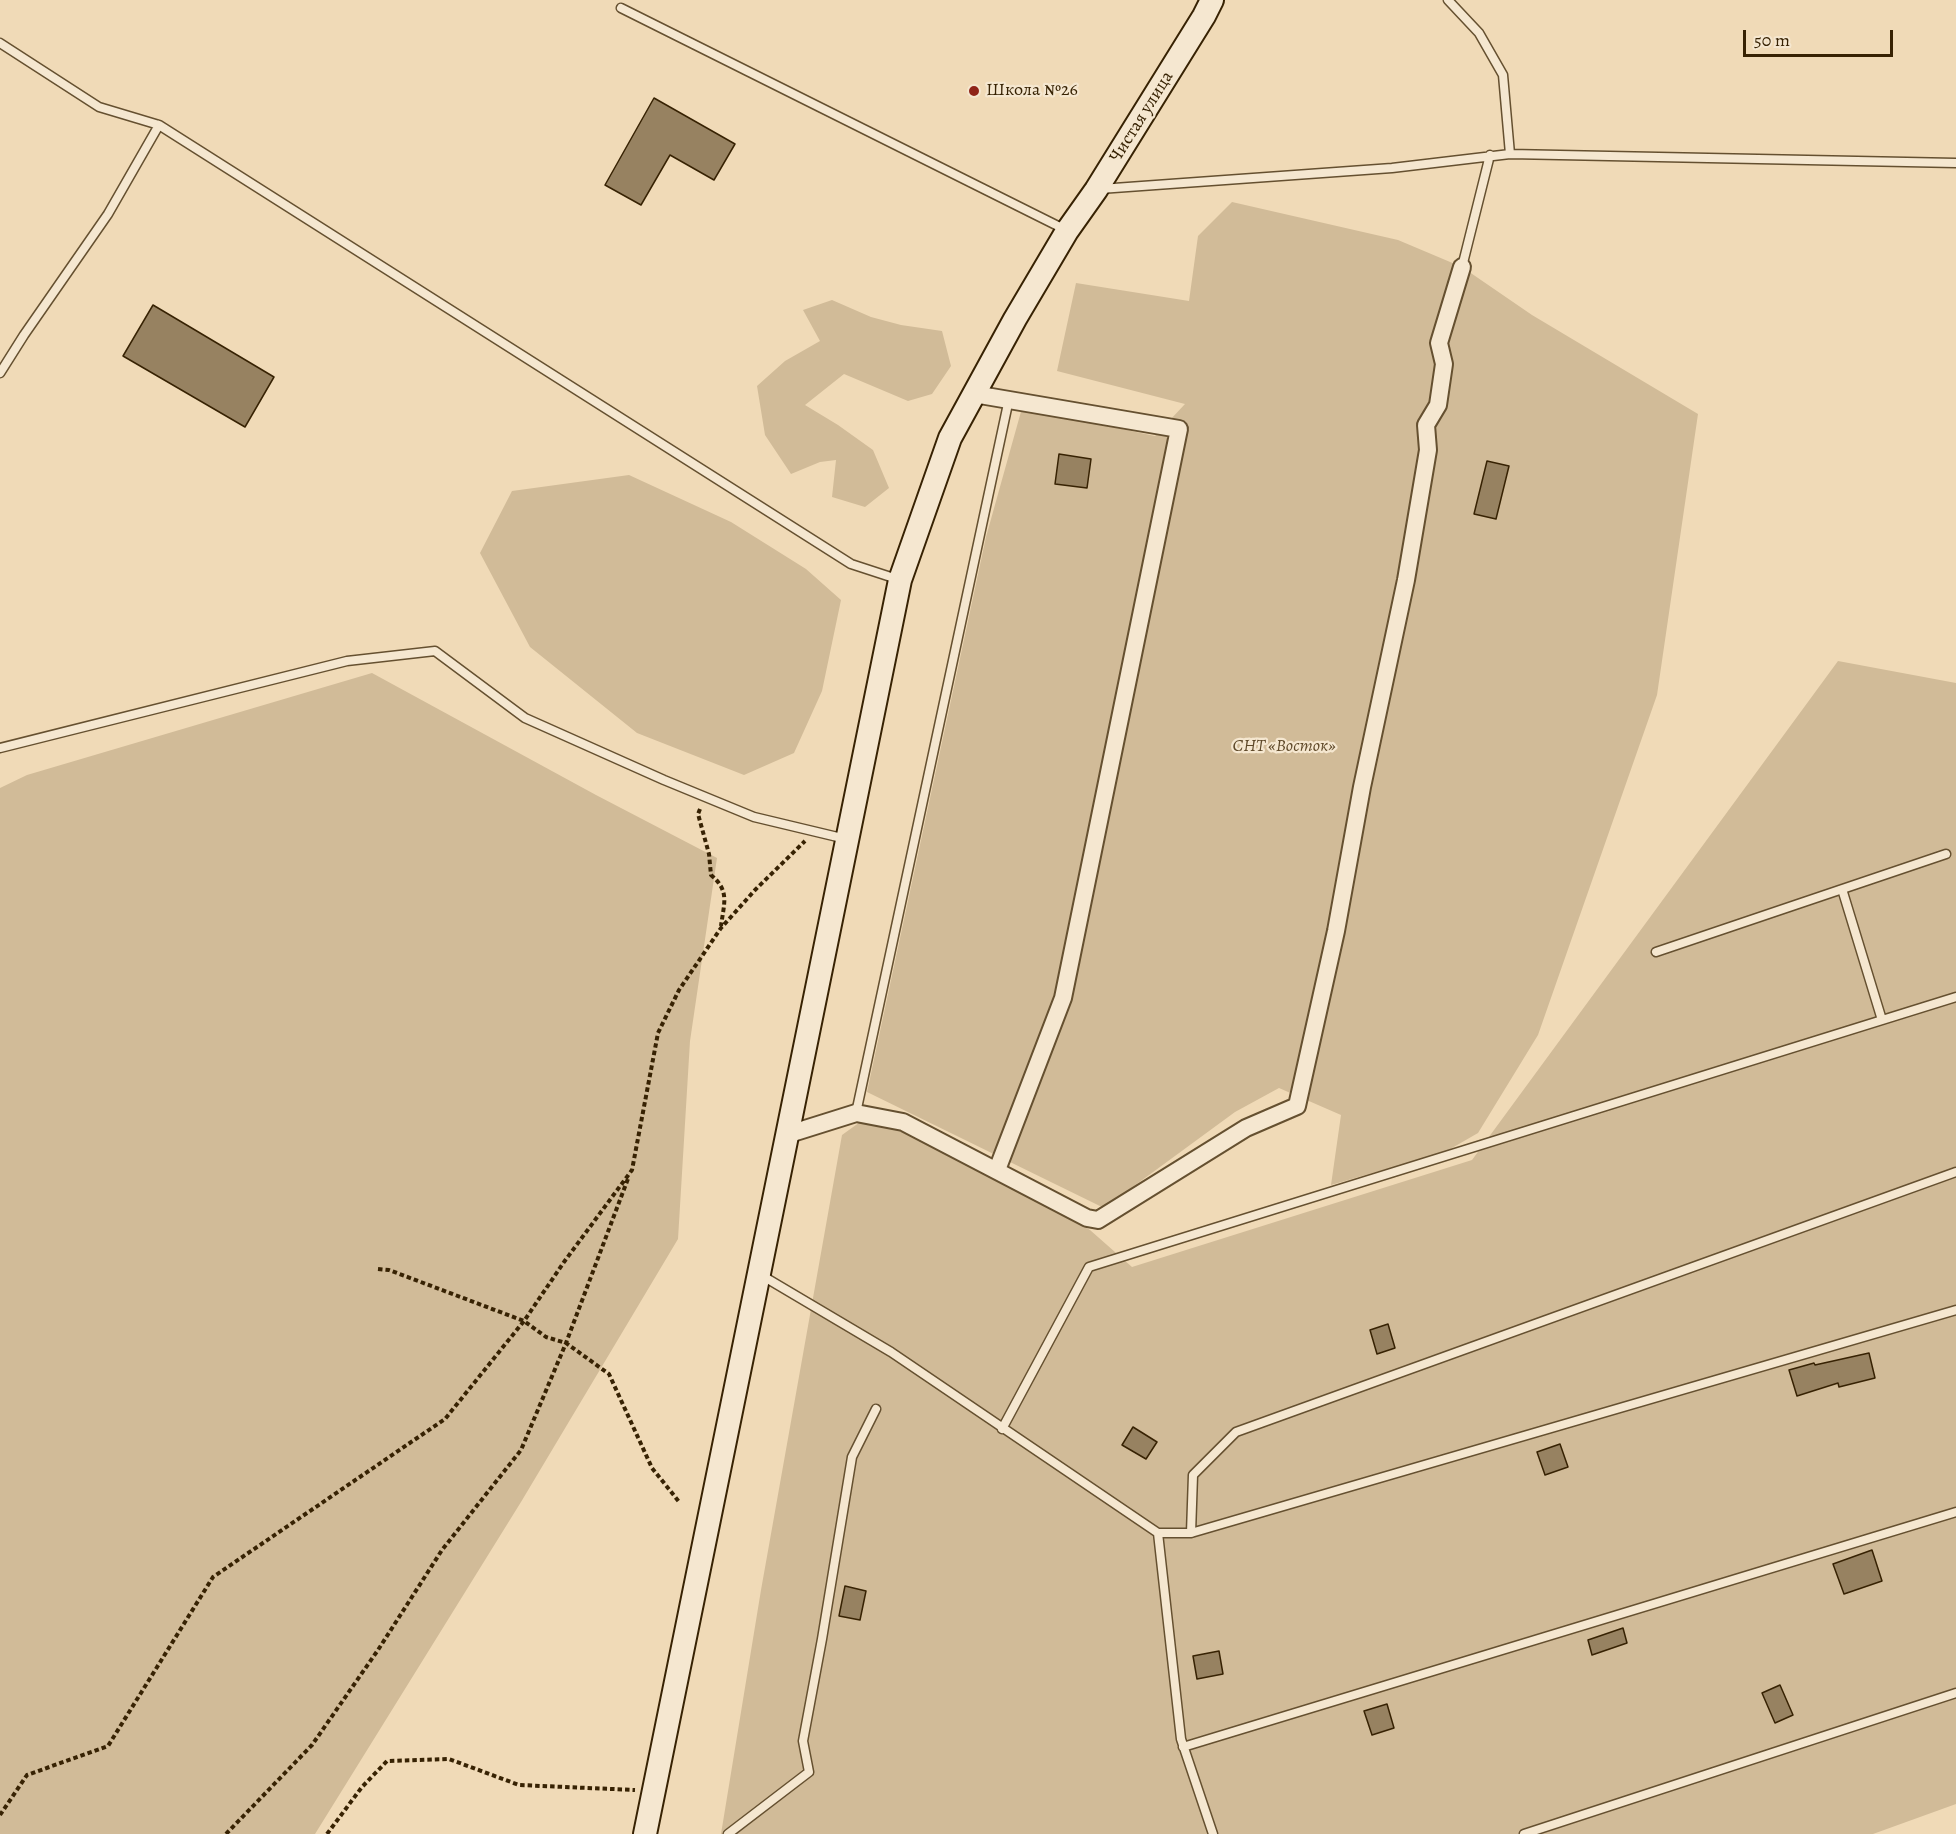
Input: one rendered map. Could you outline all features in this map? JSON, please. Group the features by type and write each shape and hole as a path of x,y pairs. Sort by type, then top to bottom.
{"main road":[{"name":"Чистая улица","path":"645,1834 900,580 950,438 974,393 1067,231 1096,190 1212,0"}],"street":[{"path":"786,1135 856,1113 903,1122 1087,1218 1098,1220 1246,1128 1297,1106 1336,931 1362,786 1406,580 1428,450 1426,425 1438,405 1444,364 1438,343 1462,267"},
{"path":"974,393 1179,429 1063,998 997,1170"}],"lane":[{"path":"1448,0 1479,33 1503,75 1510,154"},
{"path":"621,8 1067,231"},
{"path":"0,43 99,106 159,125 851,564 900,580"},
{"path":"0,373 108,214 159,125"},
{"path":"1096,190 1392,168 1510,154 1956,163"},
{"path":"1462,267 1490,155"},
{"path":"856,1113 1009,399"},
{"path":"0,748 347,661 435,651 525,718 754,817 846,839"},
{"path":"1656,952 1946,854"},
{"path":"1842,889 1882,1020"},
{"path":"1002,1429 1089,1267 1956,997"},
{"path":"1191,1533 1193,1475 1236,1432 1956,1172"},
{"path":"759,1273 891,1352 1158,1533 1191,1533 1956,1310"},
{"path":"728,1834 809,1772 802,1742 822,1639 852,1457 876,1409"},
{"path":"1183,1748 1956,1512"},
{"path":"1158,1533 1183,1748 1213,1834"},
{"path":"1524,1834 1956,1693"}],"path":[{"path":"703,796 698,814 709,854 711,875 721,884 724,898 721,927"},
{"path":"225,1834 312,1745 378,1650 442,1550 521,1450 566,1343 632,1170 658,1033 680,990 721,927 754,890 815,833"},
{"path":"0,1815 27,1775 108,1746 213,1577 445,1419 524,1321 632,1170"},
{"path":"378,1269 389,1270 524,1321 546,1337 566,1343 609,1374 652,1468 680,1503"},
{"path":"327,1834 362,1787 387,1761 449,1760 519,1785 654,1791"}],"green space":[{"name":"СНТ «Восток»","path":"1232,202 1398,240 1462,267 1532,315 1698,414 1657,695 1538,1035 1478,1133 1445,1152 1331,1185 1341,1115 1279,1088 1235,1112 1104,1208 867,1092 986,537 1022,408 1155,436 1185,404 1057,371 1076,283 1189,301 1198,236"},
{"path":"832,300 871,317 901,325 942,331 951,366 932,394 908,401 844,374 805,405 873,450 889,488 865,507 832,497 836,460 820,462 791,474 765,435 757,386 785,361 820,341 803,310"},
{"path":"629,475 731,522 806,569 841,600 822,691 794,753 744,775 637,733 530,647 480,553 512,491"},
{"path":"1838,661 1956,683 1956,1804 1873,1834 721,1834 761,1590 842,1135 867,1117 912,1127 1090,1230 1132,1267 1472,1160"},
{"path":"372,673 717,858 690,1041 678,1239 521,1502 315,1834 0,1834 0,788 27,775"}],"building":[{"path":"654,98 735,144 714,180 670,155 641,205 605,185"},
{"path":"153,305 274,377 245,427 123,356"},
{"path":"1059,454 1091,459 1087,488 1055,484"},
{"path":"1487,461 1509,466 1496,519 1474,514"},
{"path":"1388,1324 1395,1348 1377,1354 1370,1330"},
{"path":"1869,1353 1875,1378 1839,1387 1838,1383 1797,1396 1789,1370"},
{"path":"1133,1427 1157,1442 1146,1459 1122,1445"},
{"path":"1560,1444 1568,1467 1545,1475 1537,1452"},
{"path":"1872,1550 1882,1581 1844,1594 1833,1564"},
{"path":"845,1586 866,1591 860,1620 839,1616"},
{"path":"1623,1628 1627,1643 1592,1655 1588,1640"},
{"path":"1219,1651 1223,1674 1197,1679 1193,1656"},
{"path":"1780,1685 1793,1715 1775,1723 1762,1693"},
{"path":"1387,1704 1394,1728 1372,1735 1364,1711"}],"place":[{"name":"Школа №26","path":"974,91"}]}
